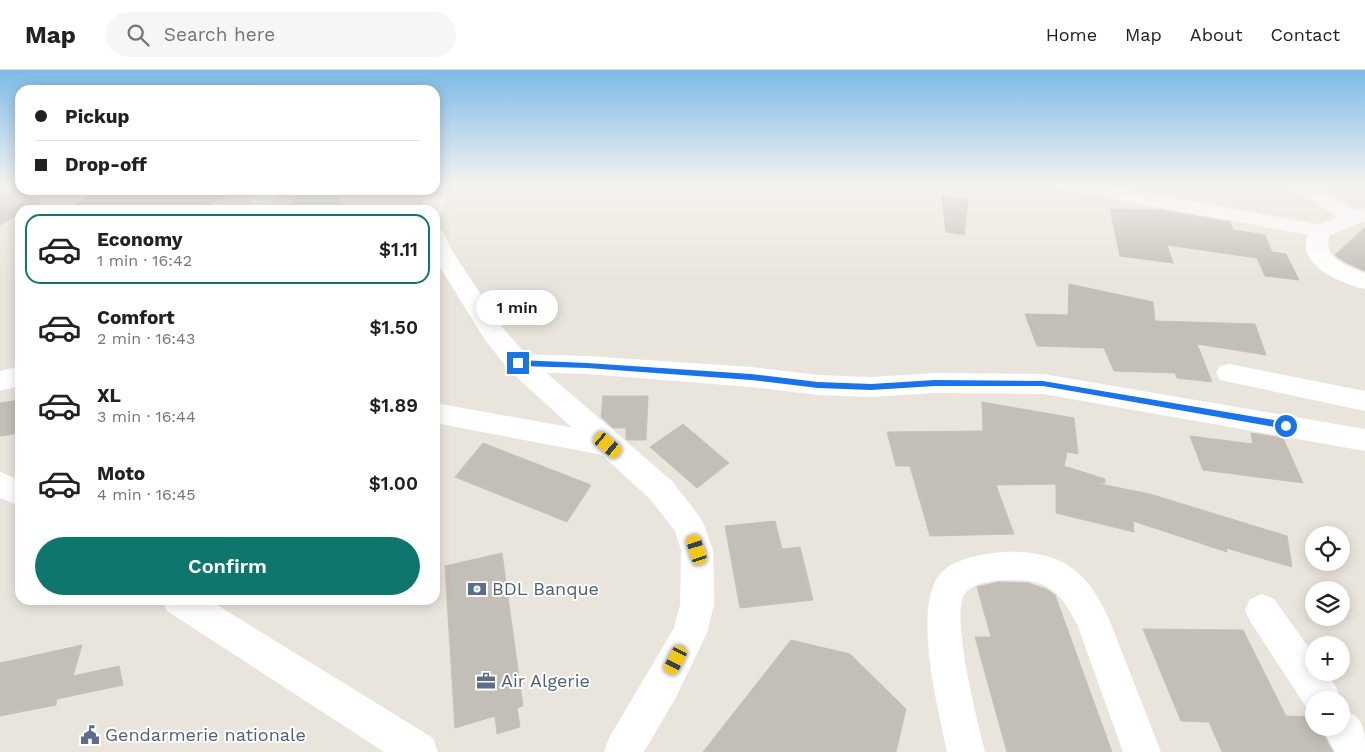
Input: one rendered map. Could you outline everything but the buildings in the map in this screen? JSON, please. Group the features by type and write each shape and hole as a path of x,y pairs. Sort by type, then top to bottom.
{"street":[{"path":"1244,217 1321,231 1358,217"},
{"path":"1321,231 1315,246 1317,254 1334,267 1365,282"},
{"path":"440,249 494,334 518,363 608,445 661,490 688,525 697,550 697,604 690,633 624,752"},
{"path":"518,363 587,365 751,377 818,385 871,387 935,383 1043,384 1365,440"},
{"path":"1229,373 1365,401"},
{"path":"0,381 15,377"},
{"path":"440,414 608,445"},
{"path":"0,484 15,492"},
{"path":"966,752 946,650 946,595 954,582 966,574 989,568 1026,565 1050,570 1066,582 1081,599 1092,619 1142,752"},
{"path":"187,605 419,752"},
{"path":"1262,610 1317,691"},
{"path":"1347,736 1358,752"}],"place":[{"name":"BDL Banque","path":"477,589"},
{"name":"Air Algerie","path":"486,681"},
{"name":"Gendarmerie nationale","path":"90,735"}],"route":[{"path":"518,363 587,365 751,377 818,385 871,387 935,383 1010,382 1043,384 1286,426"}]}
